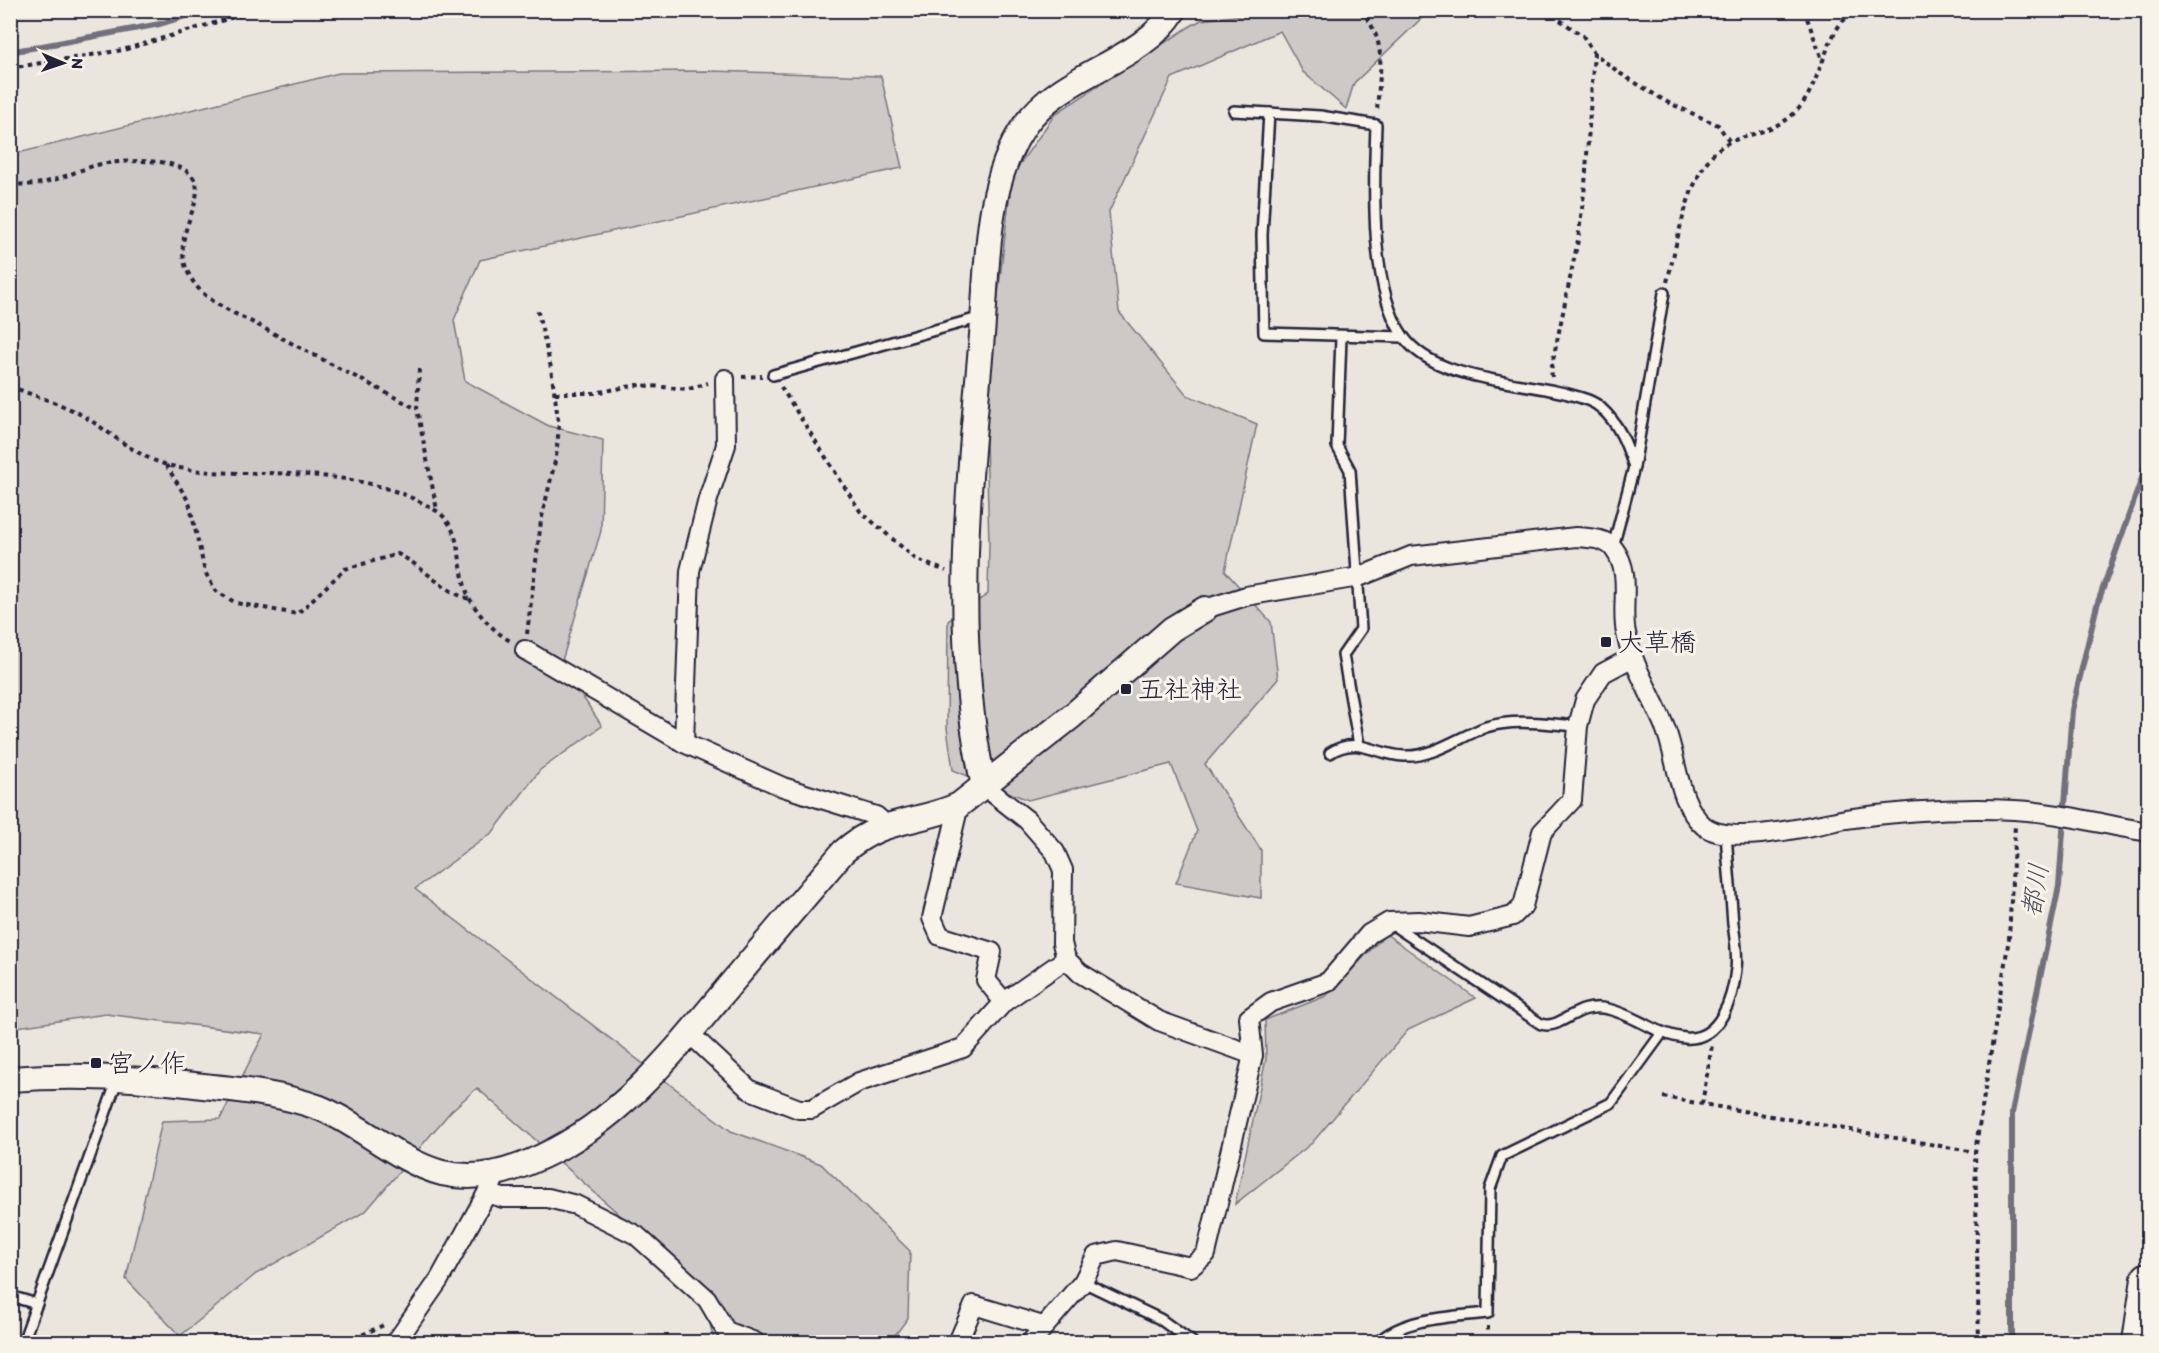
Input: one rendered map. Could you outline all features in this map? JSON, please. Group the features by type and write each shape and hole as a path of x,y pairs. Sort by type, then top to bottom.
{"highway":[{"path":"2139,1342 2148,1279"}],"street":[{"path":"1174,10 1151,37 1048,99 1025,125 1006,162 994,204 965,574 973,736 984,786 1026,820 1055,852 1063,870 1062,943 1066,959 1080,973 1159,1021 1253,1055"},
{"path":"684,743 690,571 708,499 726,445 725,379"},
{"path":"396,1342 438,1280 492,1184 567,1144 602,1121 642,1087 843,852 863,835 886,825 959,806 1072,716 1172,629 1205,609 1246,596 1359,577 1411,556 1576,537 1601,540 1613,547 1624,571 1625,631 1633,657 1666,730 1689,805 1705,827 1726,833 1763,833 1924,809 2016,810 2148,832"},
{"path":"525,650 684,743 783,787 876,816 886,825"},
{"path":"1031,1342 1083,1282 1096,1256 1117,1251 1191,1267 1206,1254 1253,1055 1249,1018 1271,1002 1328,981 1369,934 1389,922 1419,921 1469,927 1513,916 1523,906 1542,832 1572,801 1578,726 1585,700 1592,685 1603,673 1633,657"},
{"path":"959,806 932,918 940,936 992,952 986,980 1004,1002"},
{"path":"689,1034 750,1090 799,1109 812,1109 859,1082 963,1048 1004,1002 1066,959"},
{"path":"10,1079 72,1075 119,1076 265,1093 322,1109 422,1166 492,1184 503,1198 548,1198 576,1205 636,1235 707,1299 726,1331 755,1342"},
{"path":"958,1342 974,1305 1043,1326"}],"lane":[{"path":"1234,111 1320,116 1376,125 1374,184 1380,270 1394,319 1403,337 1438,364 1495,381 1553,390 1600,406 1613,420 1634,467"},
{"path":"1269,113 1262,235 1264,333 1403,337"},
{"path":"1613,547 1634,467 1664,293"},
{"path":"773,375 984,316"},
{"path":"1341,337 1337,447 1350,470 1361,629 1343,655 1359,746"},
{"path":"1330,753 1341,746 1359,746 1406,757 1498,725 1513,722 1578,726"},
{"path":"1389,922 1548,1027 1557,1024 1578,1010 1609,1009 1662,1033 1686,1038 1698,1037 1714,1030 1722,1018 1736,970 1726,833"},
{"path":"1378,1342 1388,1333 1431,1319 1488,1313 1490,1189 1502,1156 1611,1103 1662,1033"},
{"path":"23,1342 119,1076"},
{"path":"1083,1282 1161,1319 1192,1342"},
{"path":"10,1296 37,1304"}],"path":[{"path":"10,68 123,50 258,10"},
{"path":"1361,10 1372,24 1381,46 1376,125"},
{"path":"1803,10 1823,62"},
{"path":"1664,293 1700,171 1716,150 1730,142 1762,133 1780,124 1800,107 1842,22 1858,10"},
{"path":"1560,20 1583,36 1594,52 1621,74 1658,96 1718,125 1730,142"},
{"path":"1553,390 1551,370 1578,240 1586,185 1594,52"},
{"path":"10,183 38,184 56,181 105,163 168,163 185,170 194,179 198,192 184,236 182,251 186,269 199,290 240,316 417,409"},
{"path":"10,386 75,411 128,449 165,465 234,474 269,473 356,479 389,488 437,511 449,522 452,529 470,600 497,633 525,650 541,521 556,457 559,426 555,393 537,308"},
{"path":"419,369 417,409 437,511"},
{"path":"555,393 595,393 637,385 689,389 725,379 773,375 860,511 917,560 948,572 965,574"},
{"path":"165,465 189,502 206,573 216,591 236,603 297,614 345,569 398,554 417,563 453,594 470,600"},
{"path":"1979,1342 1975,1152 2009,938 2016,810"},
{"path":"1702,1104 1714,1030"},
{"path":"1663,1097 1975,1152"},
{"path":"346,1342 396,1320 412,1319"}],"shaded area":[{"path":"1286,10 1422,11 1426,14 1354,83 1346,109 1303,72 1280,31 1172,78 1109,212 1119,312 1187,395 1257,424 1225,571 1271,622 1278,679 1205,764 1261,850 1261,898 1176,883 1197,831 1171,764 1028,800 953,770 947,728 948,621 988,594 989,543 985,407 1012,175 1055,114 1189,27 1201,20"},
{"path":"710,71 881,76 902,168 480,260 454,320 465,381 549,426 603,440 601,531 561,664 602,726 540,770 493,832 415,889 731,1131 821,1164 910,1251 908,1318 890,1342 711,1342 713,1337 702,1288 477,1088 451,1111 366,1211 256,1274 180,1336 126,1279 162,1121 220,1119 264,1034 106,1014 11,1028 10,155 339,73"},
{"path":"1386,934 1476,998 1408,1030 1312,1143 1235,1204 1266,1059 1265,1020 1326,996"}],"waterway":[{"path":"10,52 160,24 205,10"},
{"name":"都川","path":"2012,1342 2012,1113 2059,886 2072,710 2097,605 2142,478 2148,452"}],"place":[{"name":"大草橋","path":"1606,642"},
{"name":"五社神社","path":"1126,689"},
{"name":"宮ノ作","path":"96,1063"}]}
